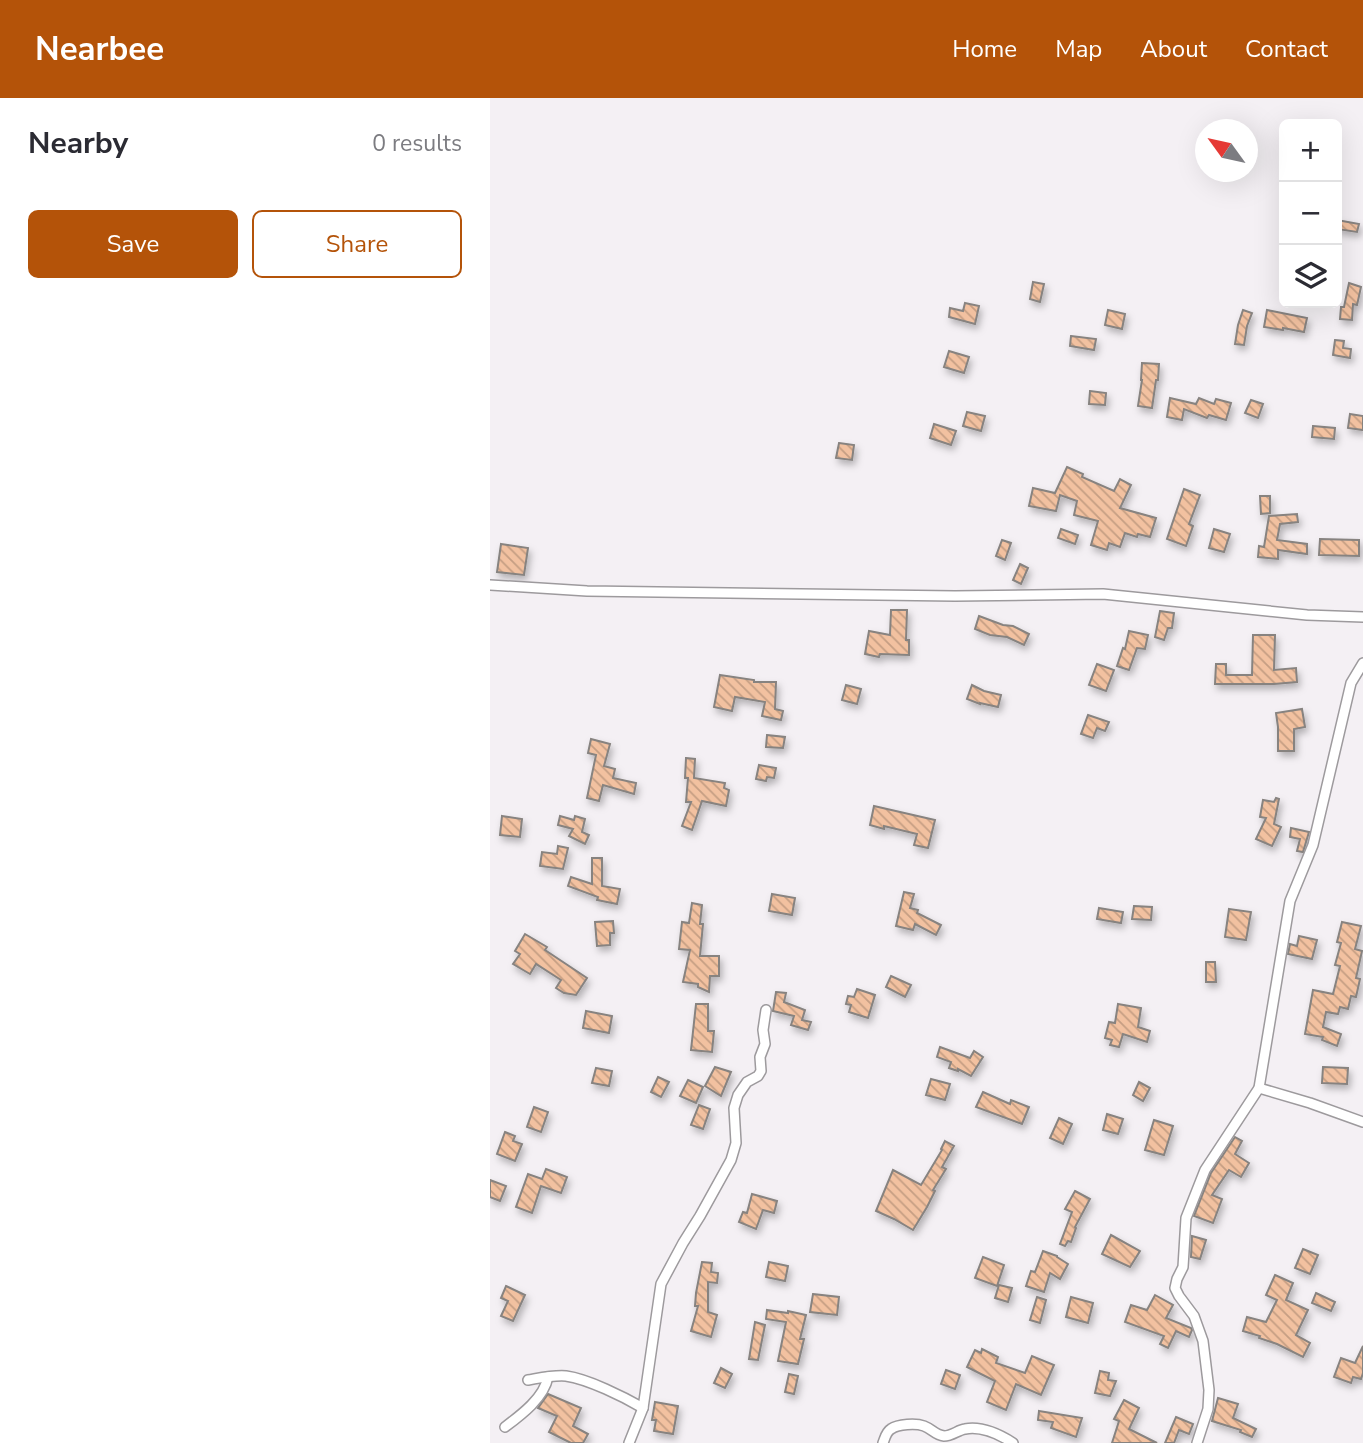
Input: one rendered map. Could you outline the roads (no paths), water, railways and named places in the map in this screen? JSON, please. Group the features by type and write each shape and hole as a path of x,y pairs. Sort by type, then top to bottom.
{"street":[{"path":"490,585 587,591 955,596 1103,594 1307,615 1363,618"},
{"path":"1197,1443 1209,1409 1209,1390 1203,1341 1194,1316 1175,1288 1183,1267 1186,1218 1205,1170 1259,1088 1290,901 1312,845 1351,683 1363,663"},
{"path":"629,1443 643,1408 661,1284 731,1160 736,1143 734,1108 738,1095 747,1082 761,1071 760,1057 765,1044 766,1010"},
{"path":"1259,1088 1363,1122"},
{"path":"528,1380 565,1376 574,1378 628,1398 643,1408"},
{"path":"505,1427 528,1408 546,1384 548,1377"},
{"path":"883,1443 891,1429 913,1425 922,1425 941,1436 963,1429 983,1430 1001,1435 1013,1443"}]}
